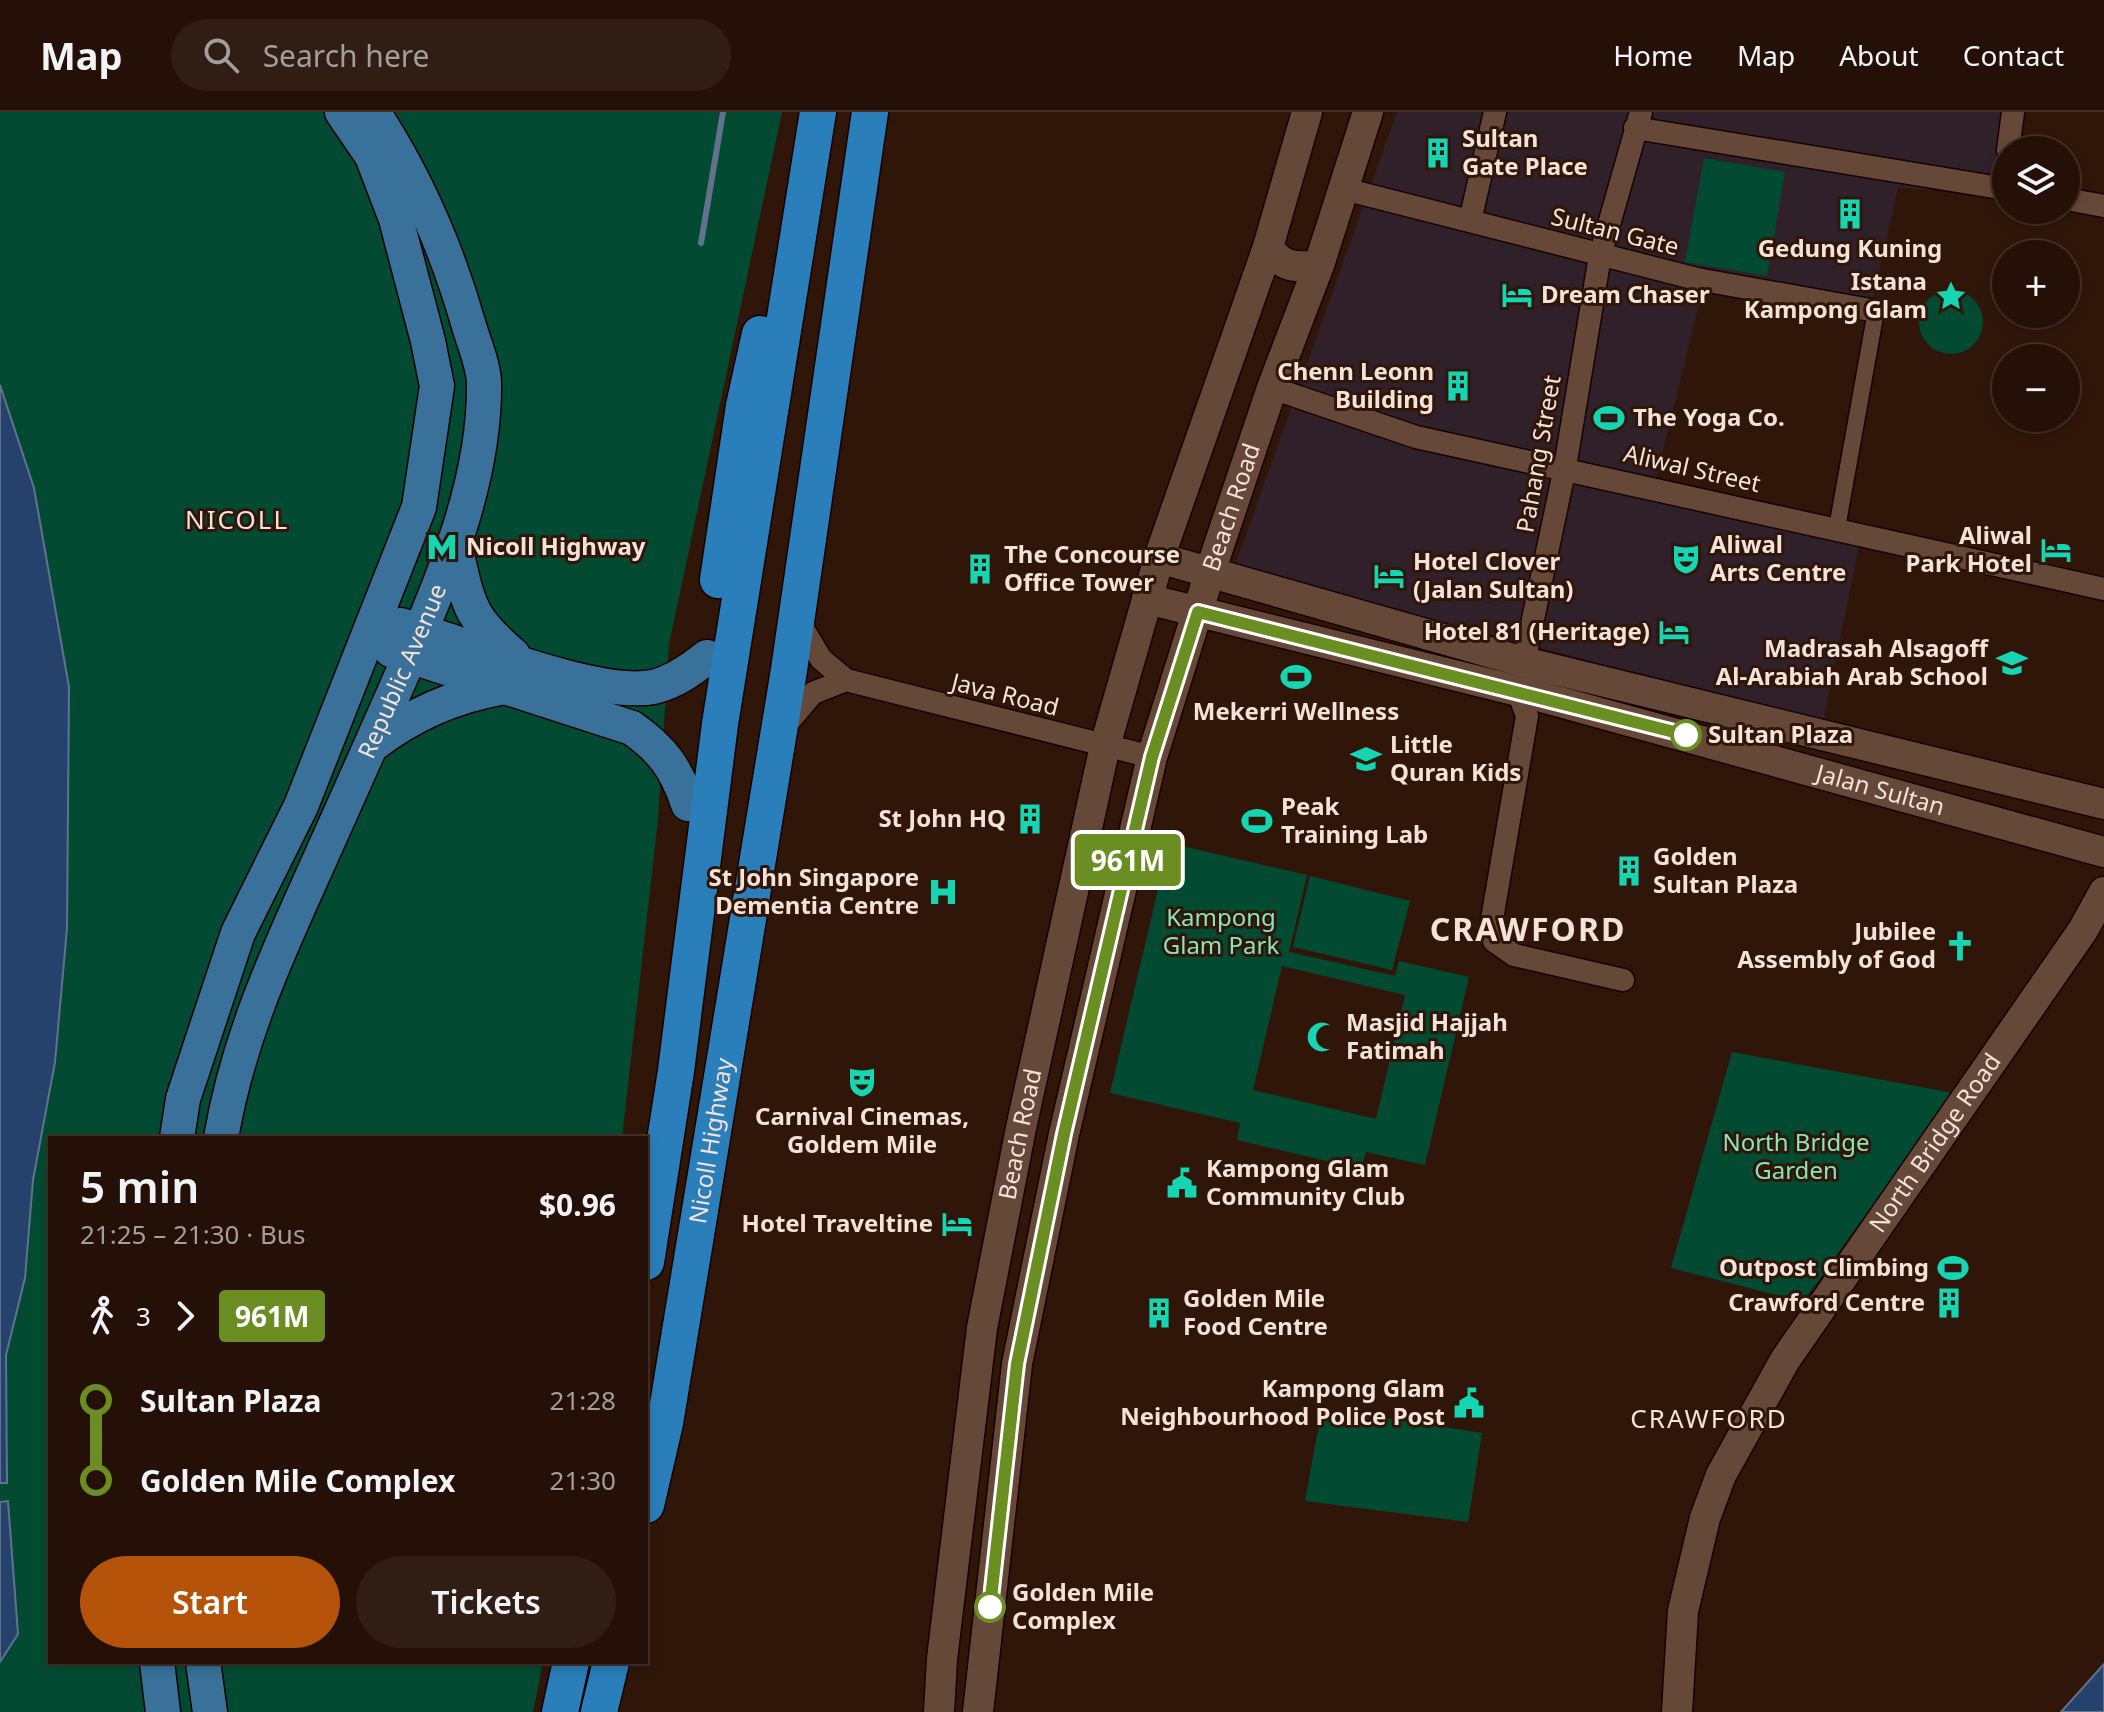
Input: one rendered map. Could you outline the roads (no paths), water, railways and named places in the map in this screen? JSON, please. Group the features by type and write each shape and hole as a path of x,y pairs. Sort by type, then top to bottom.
{"highway":[{"name":"Nicoll Highway","path":"648,1249 676,1071 720,724 818,112"},
{"name":"Nicoll Highway","path":"648,1496 665,1423 777,744 870,112"},
{"path":"676,1071 688,804 707,657 744,406 763,319 812,148"},
{"path":"560,1712 571,1664"},
{"path":"599,1712 611,1664"}],"main road":[{"name":"Republic Avenue","path":"177,1136 183,1099 238,933 301,806 419,507 437,386 396,219 372,156 342,112"},
{"name":"Republic Avenue","path":"221,1136 255,1004 415,643 454,543 474,470 484,382 448,254 422,196 373,112"},
{"name":"Beach Road","path":"939,1712 942,1659 982,1328 1024,1112 1105,746 1159,558 1268,247 1307,112"},
{"name":"Beach Road","path":"978,1712 1017,1364 1064,1134 1152,757 1210,572 1272,388 1319,265 1368,112"},
{"path":"1268,247 1275,258 1291,267 1319,265"},
{"path":"454,543 472,614 515,674"},
{"name":"Jalan Sultan","path":"1159,558 1533,679 2104,852"},
{"name":"Jalan Sultan","path":"1147,599 1533,679 2104,804"},
{"path":"372,630 515,674 632,728 660,747 677,770 688,804"},
{"path":"370,746 401,723 443,702 515,674 629,689 654,687 677,678 707,657"},
{"path":"1090,816 1102,809 1113,808 1125,815 1136,828"},
{"name":"North Bridge Road","path":"1677,1712 1683,1611 1705,1518 1721,1475 1785,1360 2083,930 2104,892"},
{"path":"157,1664 163,1712"},
{"path":"203,1664 210,1712"}],"street":[{"path":"1470,221 1495,112"},
{"path":"2010,136 2013,112"},
{"path":"1638,120 1992,187"},
{"name":"Pahang Street","path":"1623,980 1514,955 1494,941 1492,919 1517,789 1524,783 1533,679 1600,256 1638,120"},
{"name":"Sultan Gate","path":"1344,189 1697,279 1876,311"},
{"path":"2080,202 2104,206"},
{"path":"1837,528 1876,311"},
{"name":"Aliwal Street","path":"1272,388 1416,437 1565,467 2104,589"},
{"name":"Java Road","path":"797,618 821,659 846,680 1152,757"},
{"path":"777,744 786,723 807,699 846,680"}],"water":[{"path":"0,385 34,488 69,687 67,928 55,1062 33,1180 25,1278 6,1355 7,1483 0,1483"},
{"path":"8,1501 18,1634 0,1662 0,1502"},
{"path":"2104,1664 2104,1712 2061,1712"}],"waterway":[{"path":"701,243 723,112"}],"place":[{"name":"Sultan Gate Place","path":"1438,153"},
{"name":"Gedung Kuning","path":"1850,214"},
{"name":"Dream Chaser","path":"1517,295"},
{"name":"Istana Kampong Glam","path":"1951,296"},
{"name":"Chenn Leonn Building","path":"1458,386"},
{"name":"The Yoga Co.","path":"1609,418"},
{"name":"Nicoll Highway","path":"442,547"},
{"name":"Aliwal Park Hotel","path":"2056,550"},
{"name":"Aliwal Arts Centre","path":"1686,559"},
{"name":"The Concourse Office Tower","path":"980,569"},
{"name":"Hotel Clover (Jalan Sultan)","path":"1389,576"},
{"name":"Hotel 81 (Heritage)","path":"1674,632"},
{"name":"Madrasah Alsagoff Al-Arabiah Arab School","path":"2012,663"},
{"name":"Mekerri Wellness","path":"1296,677"},
{"name":"Sultan Plaza","path":"1686,735"},
{"name":"Little Quran Kids","path":"1366,759"},
{"name":"St John HQ","path":"1030,819"},
{"name":"Peak Training Lab","path":"1257,821"},
{"name":"Golden Sultan Plaza","path":"1629,871"},
{"name":"St John Singapore Dementia Centre","path":"943,892"},
{"name":"Jubilee Assembly of God","path":"1960,946"},
{"name":"Masjid Hajjah Fatimah","path":"1322,1037"},
{"name":"Carnival Cinemas, Goldem Mile","path":"862,1082"},
{"name":"Kampong Glam Community Club","path":"1182,1183"},
{"name":"Hotel Traveltine","path":"957,1224"},
{"name":"Outpost Climbing","path":"1953,1268"},
{"name":"Crawford Centre","path":"1949,1303"},
{"name":"Golden Mile Food Centre","path":"1159,1313"},
{"name":"Kampong Glam Neighbourhood Police Post","path":"1469,1403"},
{"name":"Golden Mile Complex","path":"990,1607"}],"district":[{"name":"NICOLL","path":"237,520"},
{"name":"CRAWFORD","path":"1528,930"},
{"name":"CRAWFORD","path":"1709,1419"}],"park label":[{"name":"Kampong Glam Park","path":"1221,932"},
{"name":"North Bridge Garden","path":"1796,1157"}]}
